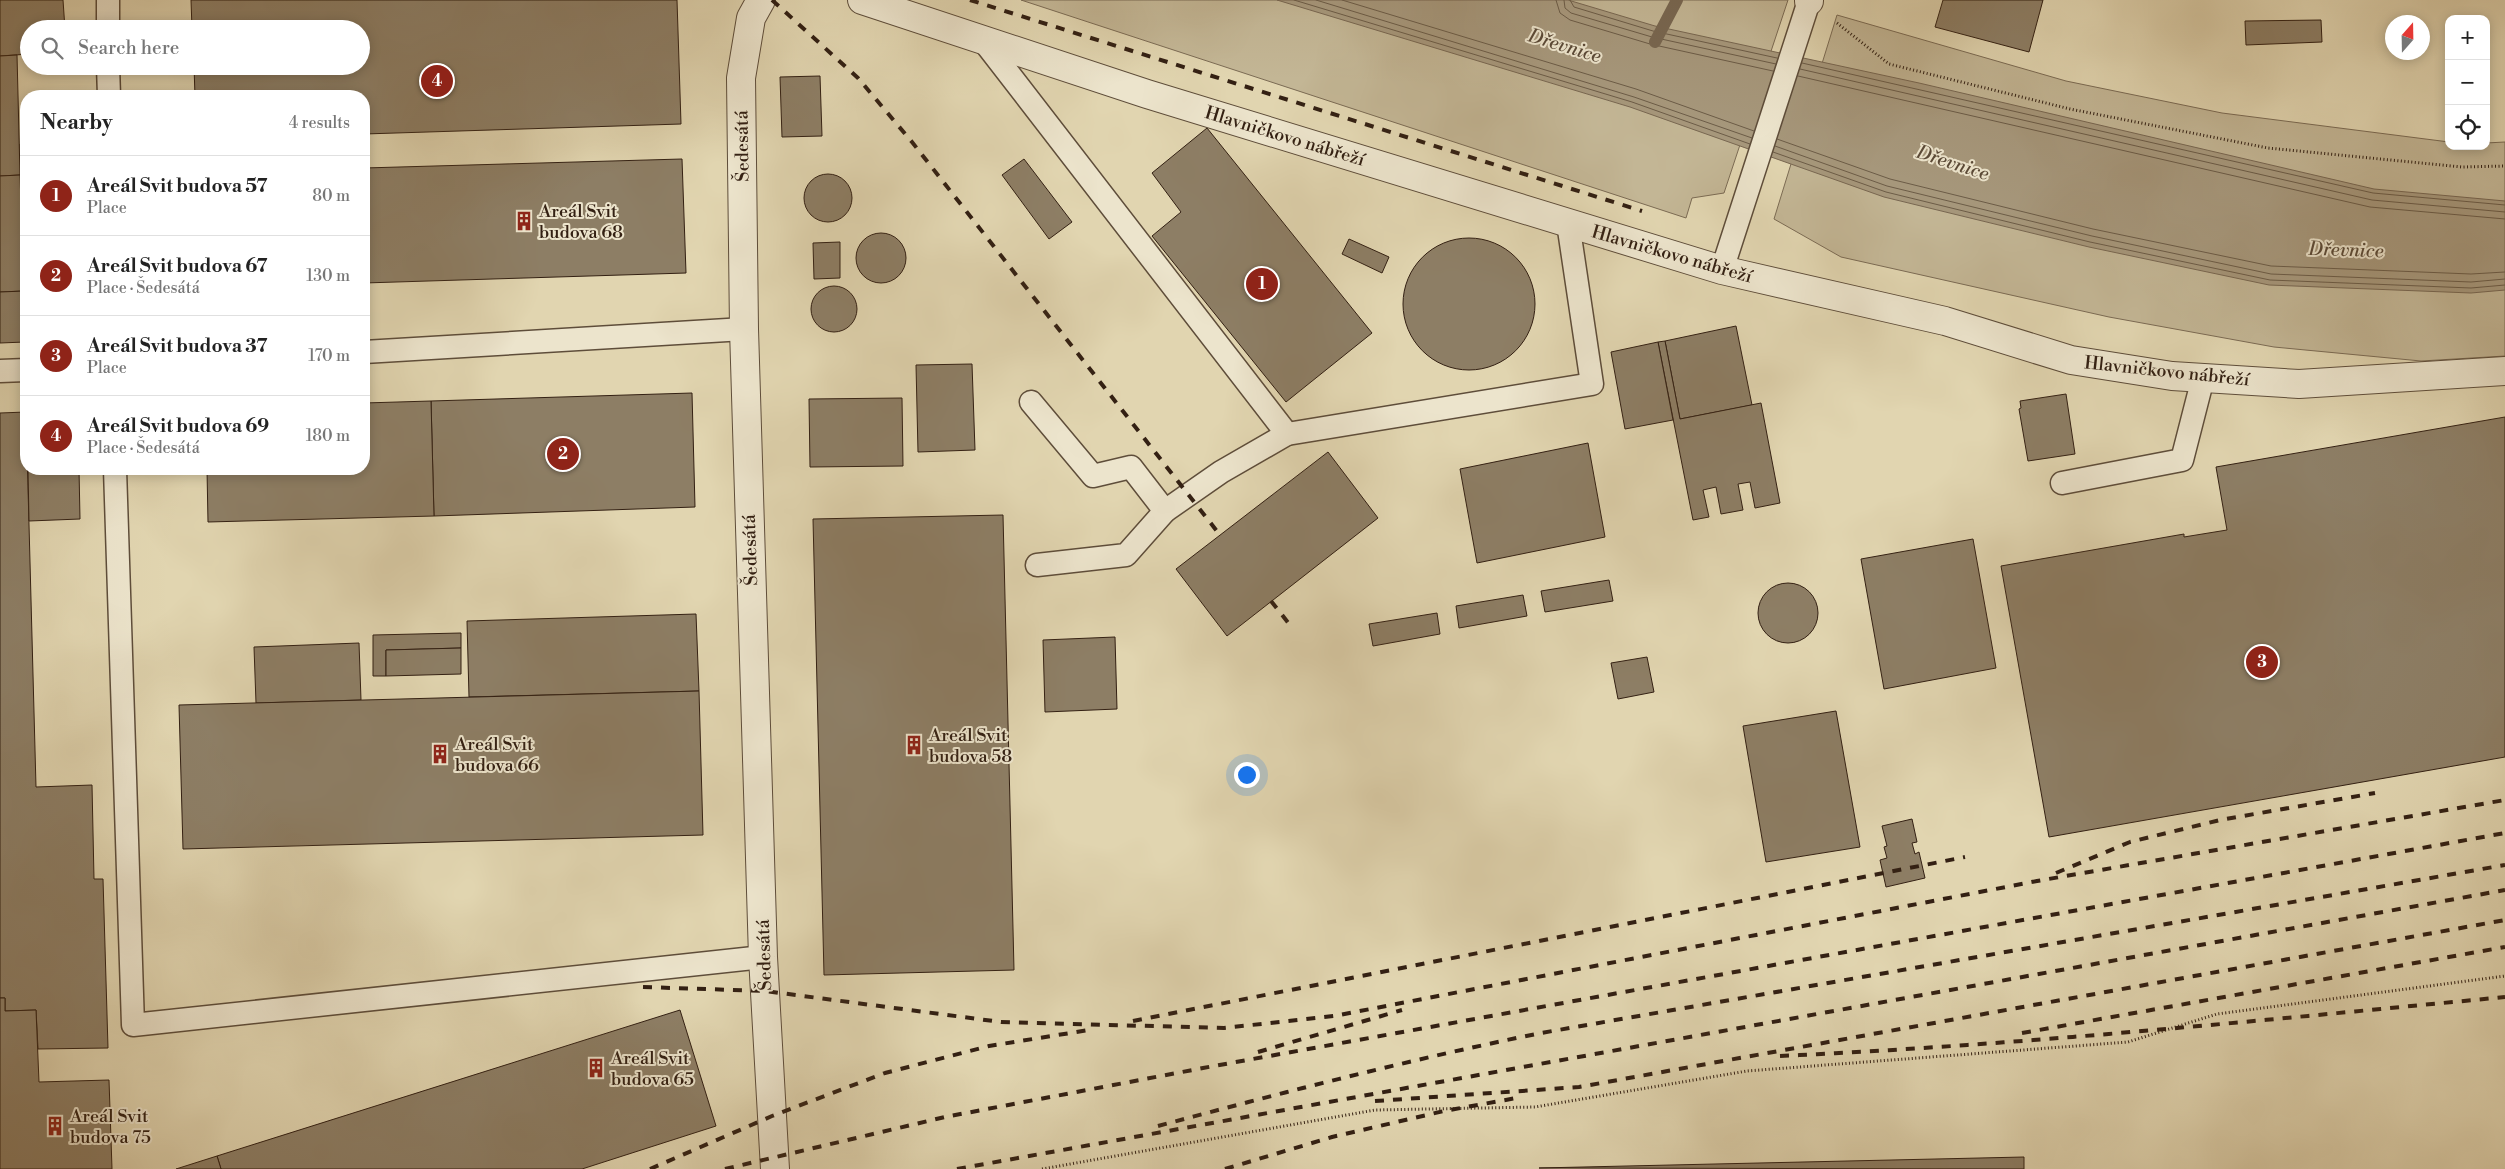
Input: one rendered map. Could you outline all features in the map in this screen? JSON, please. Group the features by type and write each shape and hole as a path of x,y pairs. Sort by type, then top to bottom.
{"street":[{"name":"Šedesátá","path":"761,0 752,18 741,78 744,329 763,957 775,1169"},
{"name":"Hlavničkovo nábřeží","path":"862,0 1157,97 1722,270 1945,321 2071,360 2172,376 2299,384 2505,371"}],"lane":[{"path":"108,0 108,20"},
{"path":"1722,270 1809,0"},
{"path":"982,39 1287,434"},
{"path":"108,75 109,90"},
{"path":"1037,565 1126,555 1165,511 1221,472 1287,434 1592,384 1568,223"},
{"path":"370,352 744,329"},
{"path":"0,371 20,370"},
{"path":"2062,483 2182,460 2203,378"},
{"path":"1031,402 1093,476 1131,467 1165,511"},
{"path":"115,475 132,1025 763,957"}],"path":[{"path":"1809,0 1889,64 2070,109 2268,148 2462,167 2505,166"},
{"path":"1042,1169 1375,1110 1535,1107 1747,1071 2128,1042 2217,1014 2505,976"}],"shaded area":[{"path":"1021,0 1788,0 1724,193 1692,198 1686,218"},
{"path":"1837,15 2066,81 2222,113 2445,141 2445,150 2490,150 2490,143 2505,142 2505,356 2421,361 2274,347 2109,317 1841,257 1774,219"}],"water":[{"name":"Dřevnice","path":"1277,0 1568,0 1655,26 1919,83 2374,189 2505,201 2505,290 2471,293 2269,285 2089,247 1884,197 1630,107"}],"building":[{"path":"0,0 63,0 64,20 20,20 20,55 0,56"},
{"path":"191,0 677,0 681,124 370,134 370,90 195,90 194,75 370,75 370,20 192,20"},
{"path":"1943,0 2043,0 2029,52 1935,27"},
{"path":"2321,20 2322,42 2246,45 2245,21"},
{"path":"17,55 20,175 0,176 0,56"},
{"path":"820,76 822,136 782,137 780,77"},
{"path":"1207,128 1372,333 1286,402 1152,236 1181,212 1152,173"},
{"name":"Areál Svit budova 68","path":"682,159 686,273 370,283 370,168"},
{"path":"1024,159 1072,222 1049,239 1002,175"},
{"path":"828,174 837,176 845,181 850,189 852,198 850,207 845,215 837,220 828,222 819,220 811,215 806,207 804,198 806,189 811,181 819,176"},
{"path":"20,175 20,291 0,292 0,176"},
{"path":"881,233 890,235 901,244 906,258 904,267 895,278 881,283 872,281 861,272 856,258 858,249 867,238"},
{"path":"1469,238 1482,239 1494,243 1516,257 1530,279 1534,291 1534,317 1530,329 1516,351 1494,365 1482,369 1469,370 1456,369 1444,365 1422,351 1408,329 1404,317 1403,304 1404,291 1408,279 1422,257 1444,243 1456,239"},
{"path":"1349,239 1389,257 1382,273 1342,254"},
{"path":"840,242 840,278 814,279 813,243"},
{"path":"839,286 851,292 856,300 856,318 851,326 843,331 829,332 817,326 812,318 811,304 817,292 825,287"},
{"path":"20,291 20,342 0,343 0,292"},
{"path":"1736,326 1752,405 1680,419 1665,341"},
{"path":"1665,341 1680,419 1761,403 1780,503 1755,508 1750,482 1738,484 1743,510 1721,514 1716,487 1703,490 1709,517 1693,520 1658,342"},
{"path":"1658,342 1673,420 1625,429 1611,352"},
{"path":"972,364 975,450 918,452 916,365"},
{"path":"692,393 695,507 434,516 431,401"},
{"path":"2066,394 2075,454 2028,461 2019,409 2021,408 2020,401"},
{"path":"902,398 903,466 810,467 809,399"},
{"path":"431,401 434,516 208,522 207,475 370,475 370,403"},
{"path":"20,412 20,475 28,475 36,787 92,785 94,879 103,879 108,1048 38,1049 36,1010 5,1011 5,998 0,998 0,413"},
{"path":"2505,417 2505,757 2049,837 2001,566 2184,534 2184,537 2227,530 2216,467"},
{"path":"1588,443 1605,537 1477,563 1460,469"},
{"path":"1328,452 1378,518 1227,636 1176,569"},
{"path":"28,475 79,475 80,519 29,521"},
{"name":"Areál Svit budova 58","path":"1003,515 1014,970 824,975 813,519"},
{"path":"1973,539 1996,668 1884,689 1861,559"},
{"path":"1609,580 1613,601 1545,612 1541,591"},
{"path":"1788,583 1804,588 1809,592 1813,597 1818,613 1813,629 1809,634 1804,638 1788,643 1772,638 1767,634 1763,629 1758,613 1763,597 1767,592 1772,588"},
{"path":"1523,595 1527,616 1459,628 1456,606"},
{"path":"1437,613 1440,634 1373,646 1369,624"},
{"path":"696,614 699,691 469,697 467,621"},
{"path":"461,633 461,648 386,650 386,676 373,676 373,635"},
{"path":"1115,637 1117,709 1045,712 1043,640"},
{"path":"359,643 361,700 256,703 254,647"},
{"path":"461,648 461,674 386,676 386,650"},
{"path":"1647,657 1654,692 1618,699 1611,663"},
{"name":"Areál Svit budova 66","path":"699,691 703,835 183,849 179,705"},
{"path":"1836,711 1860,847 1766,862 1743,726"},
{"path":"1912,819 1917,842 1912,843 1915,854 1919,852 1925,878 1886,887 1880,860 1887,858 1884,847 1887,846 1882,826"},
{"name":"Areál Svit budova 75","path":"0,998 5,998 5,1011 36,1010 39,1082 109,1080 112,1169 0,1169"},
{"name":"Areál Svit budova 65","path":"680,1010 716,1126 582,1169 221,1169 217,1156"},
{"path":"217,1156 221,1169 176,1169"},
{"path":"2024,1157 2024,1169 1539,1168"}],"waterway":[{"path":"1655,42 1677,0"}],"railway":[{"path":"772,0 858,78 912,142 1220,535"},
{"path":"970,0 1642,211"},
{"path":"1271,601 1290,625"},
{"path":"2056,873 2130,842 2220,820 2375,793"},
{"path":"643,987 765,991 1001,1022 1224,1028 1334,1016 2037,881 2505,800"},
{"path":"725,1169 945,1117 1203,1068 2505,833"},
{"path":"1133,1021 1965,857"},
{"path":"1158,1126 1349,1076 1541,1033 2505,865"},
{"path":"957,1169 2505,890"},
{"path":"1375,1101 1579,1087 2505,920"},
{"path":"2022,1033 2505,947"},
{"path":"1780,1056 2052,1039 2505,997"},
{"path":"1258,1052 1402,1010"},
{"path":"650,1169 772,1116 885,1073 989,1046 1089,1030"},
{"path":"1225,1169 1332,1137 1444,1111 1522,1097"}],"place":[{"name":"Areál Svit budova 69","path":"437,81"},
{"name":"Areál Svit budova 68","path":"524,221"},
{"name":"Areál Svit budova 57","path":"1262,284"},
{"name":"Areál Svit budova 67","path":"563,454"},
{"name":"Areál Svit budova 37","path":"2262,662"},
{"name":"Areál Svit budova 58","path":"914,745"},
{"name":"Areál Svit budova 66","path":"440,754"},
{"name":"Areál Svit budova 65","path":"596,1068"},
{"name":"Areál Svit budova 75","path":"55,1126"}]}
